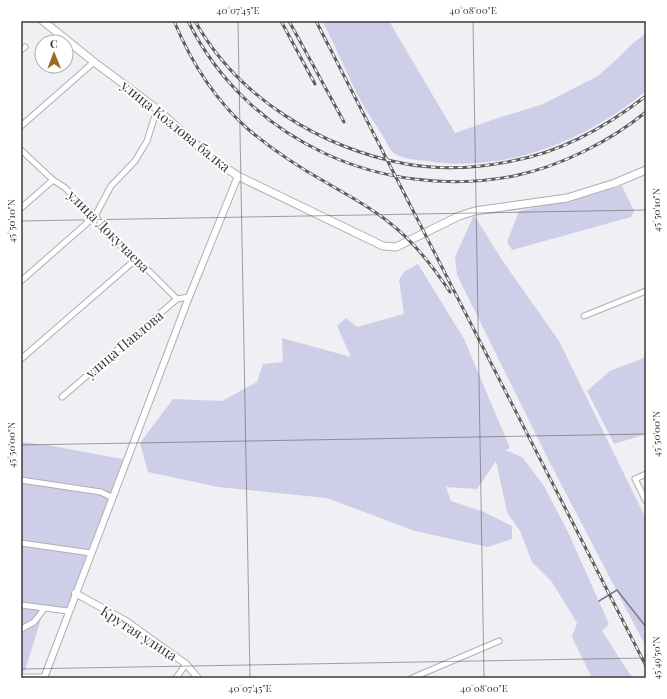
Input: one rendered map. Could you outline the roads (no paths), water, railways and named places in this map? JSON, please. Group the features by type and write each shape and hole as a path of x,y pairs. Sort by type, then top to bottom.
{"main road":[{"name":"улица Козлова балка","path":"43,21 94,62 157,109 211,158 238,176 384,246 396,247 459,216 476,211 567,198 615,183 646,170"}],"street":[{"path":"21,126 94,62"},
{"path":"21,281 95,216 111,186 135,161 147,141 157,109"},
{"name":"улица Докучаева","path":"21,150 95,216 134,261 149,271 177,299"},
{"path":"21,677 44,678 68,611 113,498 189,298 238,176"},
{"path":"21,208 53,180"},
{"path":"21,359 134,261"},
{"path":"584,316 646,292"},
{"path":"177,299 189,298"},
{"name":"улица Павлова","path":"62,397 177,299"},
{"path":"646,474 635,479 646,501"},
{"path":"21,480 101,492 113,498"},
{"path":"21,543 91,553"},
{"name":"Крутая улица","path":"75,593 126,621 186,664 198,678"},
{"path":"21,605 68,611"},
{"path":"21,629 34,622 44,609"},
{"path":"412,678 499,641"},
{"path":"176,678 186,664"}],"waterway":[{"path":"599,601 617,590 646,627"}],"railway":[{"path":"174,21 196,66 215,94 237,119 249,130 287,158 364,205 395,227 421,253 450,292"},
{"path":"188,21 214,63 246,100 283,130 324,153 369,170 416,179 465,181 514,176 532,172 584,152 632,123 646,112"},
{"path":"195,21 213,49 234,74 258,96 285,115 313,132 343,146 406,164 446,168 472,167 530,157 566,145 583,137 615,118 646,96"},
{"path":"281,21 315,84"},
{"path":"289,21 344,122"},
{"path":"316,21 646,666"}]}
